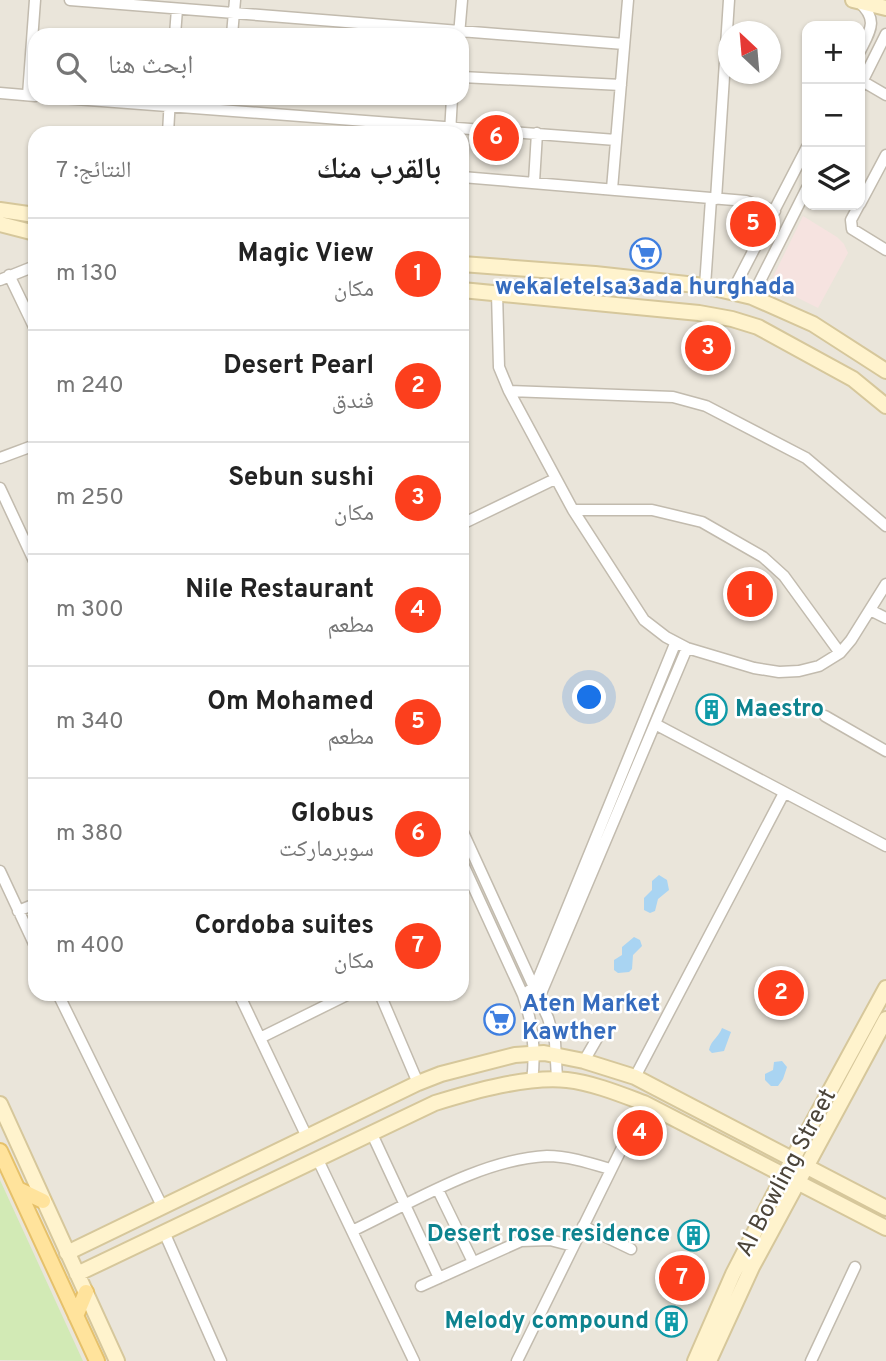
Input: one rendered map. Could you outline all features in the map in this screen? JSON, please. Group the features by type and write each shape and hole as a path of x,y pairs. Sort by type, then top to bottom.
{"main road":[{"path":"0,1151 97,1361"},
{"path":"18,1189 43,1202"},
{"path":"76,1316 86,1292"}],"street":[{"path":"34,28 35,0"},
{"path":"70,0 403,28"},
{"path":"233,28 235,0"},
{"path":"459,28 462,0"},
{"path":"612,189 628,0"},
{"path":"705,286 729,0"},
{"path":"856,1 886,8"},
{"path":"856,1 869,14 872,29 865,42"},
{"path":"176,28 177,9"},
{"path":"469,34 624,44"},
{"path":"865,76 886,34"},
{"path":"469,77 621,85"},
{"path":"865,86 886,95"},
{"path":"0,93 28,96"},
{"path":"168,126 170,105"},
{"path":"190,105 414,126"},
{"path":"224,105 224,110"},
{"path":"450,126 452,105"},
{"path":"469,130 616,140"},
{"path":"534,182 537,133"},
{"path":"865,193 886,155"},
{"path":"732,292 802,157"},
{"path":"469,177 746,201 775,211"},
{"path":"752,297 802,198"},
{"path":"0,210 28,214"},
{"path":"856,210 851,220 852,229 886,250"},
{"path":"0,224 28,231"},
{"path":"469,265 705,286 752,297 813,324 886,371"},
{"path":"28,269 5,277 28,317"},
{"path":"542,270 549,280 548,293 544,298"},
{"path":"589,302 581,291 584,278 590,274"},
{"path":"469,290 699,313 732,319 758,327 853,379 886,406"},
{"path":"497,293 499,367 509,391 555,480 644,620 675,644 754,668 779,672 819,666 840,653 886,584"},
{"path":"509,391 673,397 706,406 806,458 886,527"},
{"path":"0,458 28,448"},
{"path":"469,521 555,480"},
{"path":"0,488 28,548"},
{"path":"573,510 652,510 702,522 763,557 784,576 840,653"},
{"path":"870,610 886,618"},
{"path":"536,992 604,816 675,644"},
{"path":"525,999 542,991 687,648"},
{"path":"825,716 886,751"},
{"path":"655,724 886,846"},
{"path":"635,1077 784,793"},
{"path":"604,816 615,819"},
{"path":"469,845 552,1030 557,1079"},
{"path":"0,871 28,932"},
{"path":"469,881 525,999 532,1027 532,1081"},
{"path":"18,911 28,907"},
{"name":"Al Bowling Street","path":"695,1361 733,1274 791,1178 886,988"},
{"path":"61,1001 162,1206"},
{"path":"242,1001 307,1138"},
{"path":"260,1038 335,1001"},
{"path":"383,1001 418,1083"},
{"name":"Al Bowling Street","path":"799,1163 886,1019"},
{"path":"584,1061 599,1035"},
{"path":"67,1253 418,1083 515,1055 556,1055 635,1077 886,1208"},
{"path":"77,1274 435,1104 455,1097 532,1081 557,1079 611,1090 644,1103 886,1228"},
{"path":"517,1361 644,1103"},
{"path":"0,1104 117,1361"},
{"path":"372,1134 439,1278"},
{"path":"352,1231 492,1166 516,1159 549,1156 584,1161 610,1169"},
{"path":"318,1160 414,1361"},
{"name":"Al Bowling Street","path":"709,1361 791,1178"},
{"path":"438,1190 473,1262"},
{"path":"583,1226 631,1249"},
{"path":"164,1233 221,1361"},
{"path":"95,1240 95,1252 104,1261"},
{"path":"421,1286 521,1241 550,1240 573,1246"},
{"path":"811,1361 855,1268"}],"shaded area":[{"path":"0,0 886,0 886,1361 0,1361"},
{"path":"803,216 837,237 848,253 818,308 780,289 773,277"}],"green space":[{"path":"0,1180 83,1361 0,1360"}],"water":[{"path":"659,875 667,880 669,890 658,899 655,911 650,913 644,910 644,898 652,890 652,881"},
{"path":"634,937 640,940 642,946 633,955 632,969 618,973 614,970 614,960 622,955 622,947"},
{"path":"770,979 798,994 803,999 801,1002 786,1003 776,997 775,991 767,993 763,983"},
{"path":"722,1028 731,1032 724,1051 712,1053 710,1047"},
{"path":"782,1061 787,1067 783,1079 778,1086 771,1086 765,1080 765,1074 773,1070 774,1062"}],"place":[{"name":"Globus","path":"496,138"},
{"name":"Om Mohamed","path":"753,224"},
{"name":"wekaletelsa3ada hurghada","path":"645,254"},
{"name":"Sebun sushi","path":"708,348"},
{"name":"Magic View","path":"750,594"},
{"name":"Maestro","path":"712,710"},
{"name":"Desert Pearl","path":"781,993"},
{"name":"Aten Market Kawther","path":"499,1019"},
{"name":"Nile Restaurant","path":"640,1133"},
{"name":"Desert rose residence","path":"693,1235"},
{"name":"Cordoba suites","path":"682,1278"},
{"name":"Melody compound","path":"672,1322"}]}
